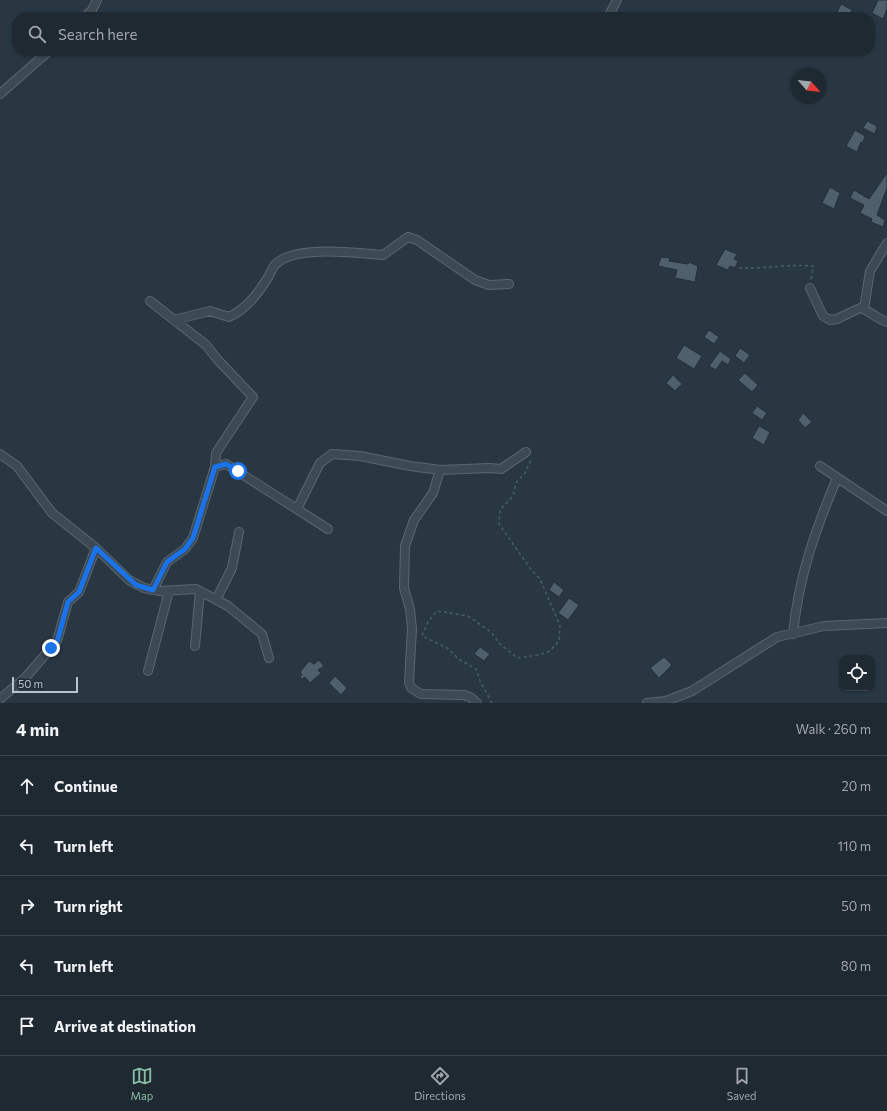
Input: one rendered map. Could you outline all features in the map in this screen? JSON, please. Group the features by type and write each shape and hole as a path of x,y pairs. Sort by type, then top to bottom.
{"street":[{"path":"90,12 97,0"},
{"path":"611,12 617,0"},
{"path":"0,94 43,56"},
{"path":"174,320 210,310 228,317 237,313 254,299 274,265 287,257 318,251 383,255 408,237 417,240 475,280 489,285 508,284"},
{"path":"864,309 870,272 887,243"},
{"path":"810,288 824,316 830,320 837,319 855,310 864,309 877,319 887,322"},
{"path":"150,301 206,344 217,359 253,397 216,453 215,467 193,538 185,549 167,562 153,590"},
{"path":"297,509 320,463 332,454 360,456 410,466 440,470 501,469 526,452"},
{"path":"0,454 17,466 52,513 96,548 136,585 153,590 170,591 196,589 228,606 262,634 269,658"},
{"path":"215,467 226,464 328,529"},
{"path":"820,466 887,511"},
{"path":"440,470 433,494 414,520 405,546 404,588 410,609 412,628 410,682 411,688 421,694 464,695 470,697 476,703"},
{"path":"793,634 796,603 806,560 816,527 837,478"},
{"path":"216,600 232,568 239,532"},
{"path":"0,699 25,678 57,642 68,602 79,592 96,548"},
{"path":"148,671 170,591"},
{"path":"194,646 200,592"},
{"path":"647,703 675,701 777,637 824,626 887,624"}],"path":[{"path":"739,268 757,269 796,265 813,266 810,288"},
{"path":"492,703 480,681 476,669 460,660 448,648 422,636 428,622 436,611 468,616 492,632 499,643 517,658 538,655 550,651 559,641 560,626 540,579 521,557 499,524 500,510 513,496 516,483 525,473 531,459 526,452"}],"building":[{"path":"878,0 887,0 887,9 883,19 875,15 875,12 872,12"},
{"path":"841,4 852,10 851,12 837,12"},
{"path":"867,121 877,126 875,134 863,128"},
{"path":"855,130 865,136 863,143 861,142 857,152 846,146"},
{"path":"887,173 887,188 877,215 885,220 883,227 871,222 872,219 860,213 864,205 850,198 854,190 869,199"},
{"path":"830,187 840,193 834,209 822,203"},
{"path":"725,249 737,254 734,259 738,261 735,268 730,266 728,270 716,265"},
{"path":"661,257 670,258 669,261 688,264 689,262 698,266 695,282 675,278 677,270 658,266"},
{"path":"709,330 719,337 714,344 704,337"},
{"path":"684,345 702,356 694,369 676,358"},
{"path":"740,348 750,355 744,363 735,356"},
{"path":"720,351 731,359 728,365 722,361 716,370 709,366"},
{"path":"745,373 758,385 752,392 738,380"},
{"path":"673,375 682,384 675,391 666,383"},
{"path":"757,406 767,413 762,420 752,413"},
{"path":"803,413 812,422 805,428 798,420"},
{"path":"759,426 770,432 764,445 752,438"},
{"path":"554,582 564,590 559,597 549,590"},
{"path":"569,598 579,605 568,620 558,613"},
{"path":"480,647 490,654 484,661 474,654"},
{"path":"664,657 672,665 659,678 650,668"},
{"path":"319,660 324,666 318,670 321,673 310,683 305,677 302,679 300,677 302,675 300,672 309,661 314,664"},
{"path":"335,676 347,688 341,695 329,683"}],"route":[{"path":"51,648 57,642 68,602 79,592 96,548 129,580 136,585 153,590 167,562 185,549 193,538 215,467 226,464 238,471"}]}
